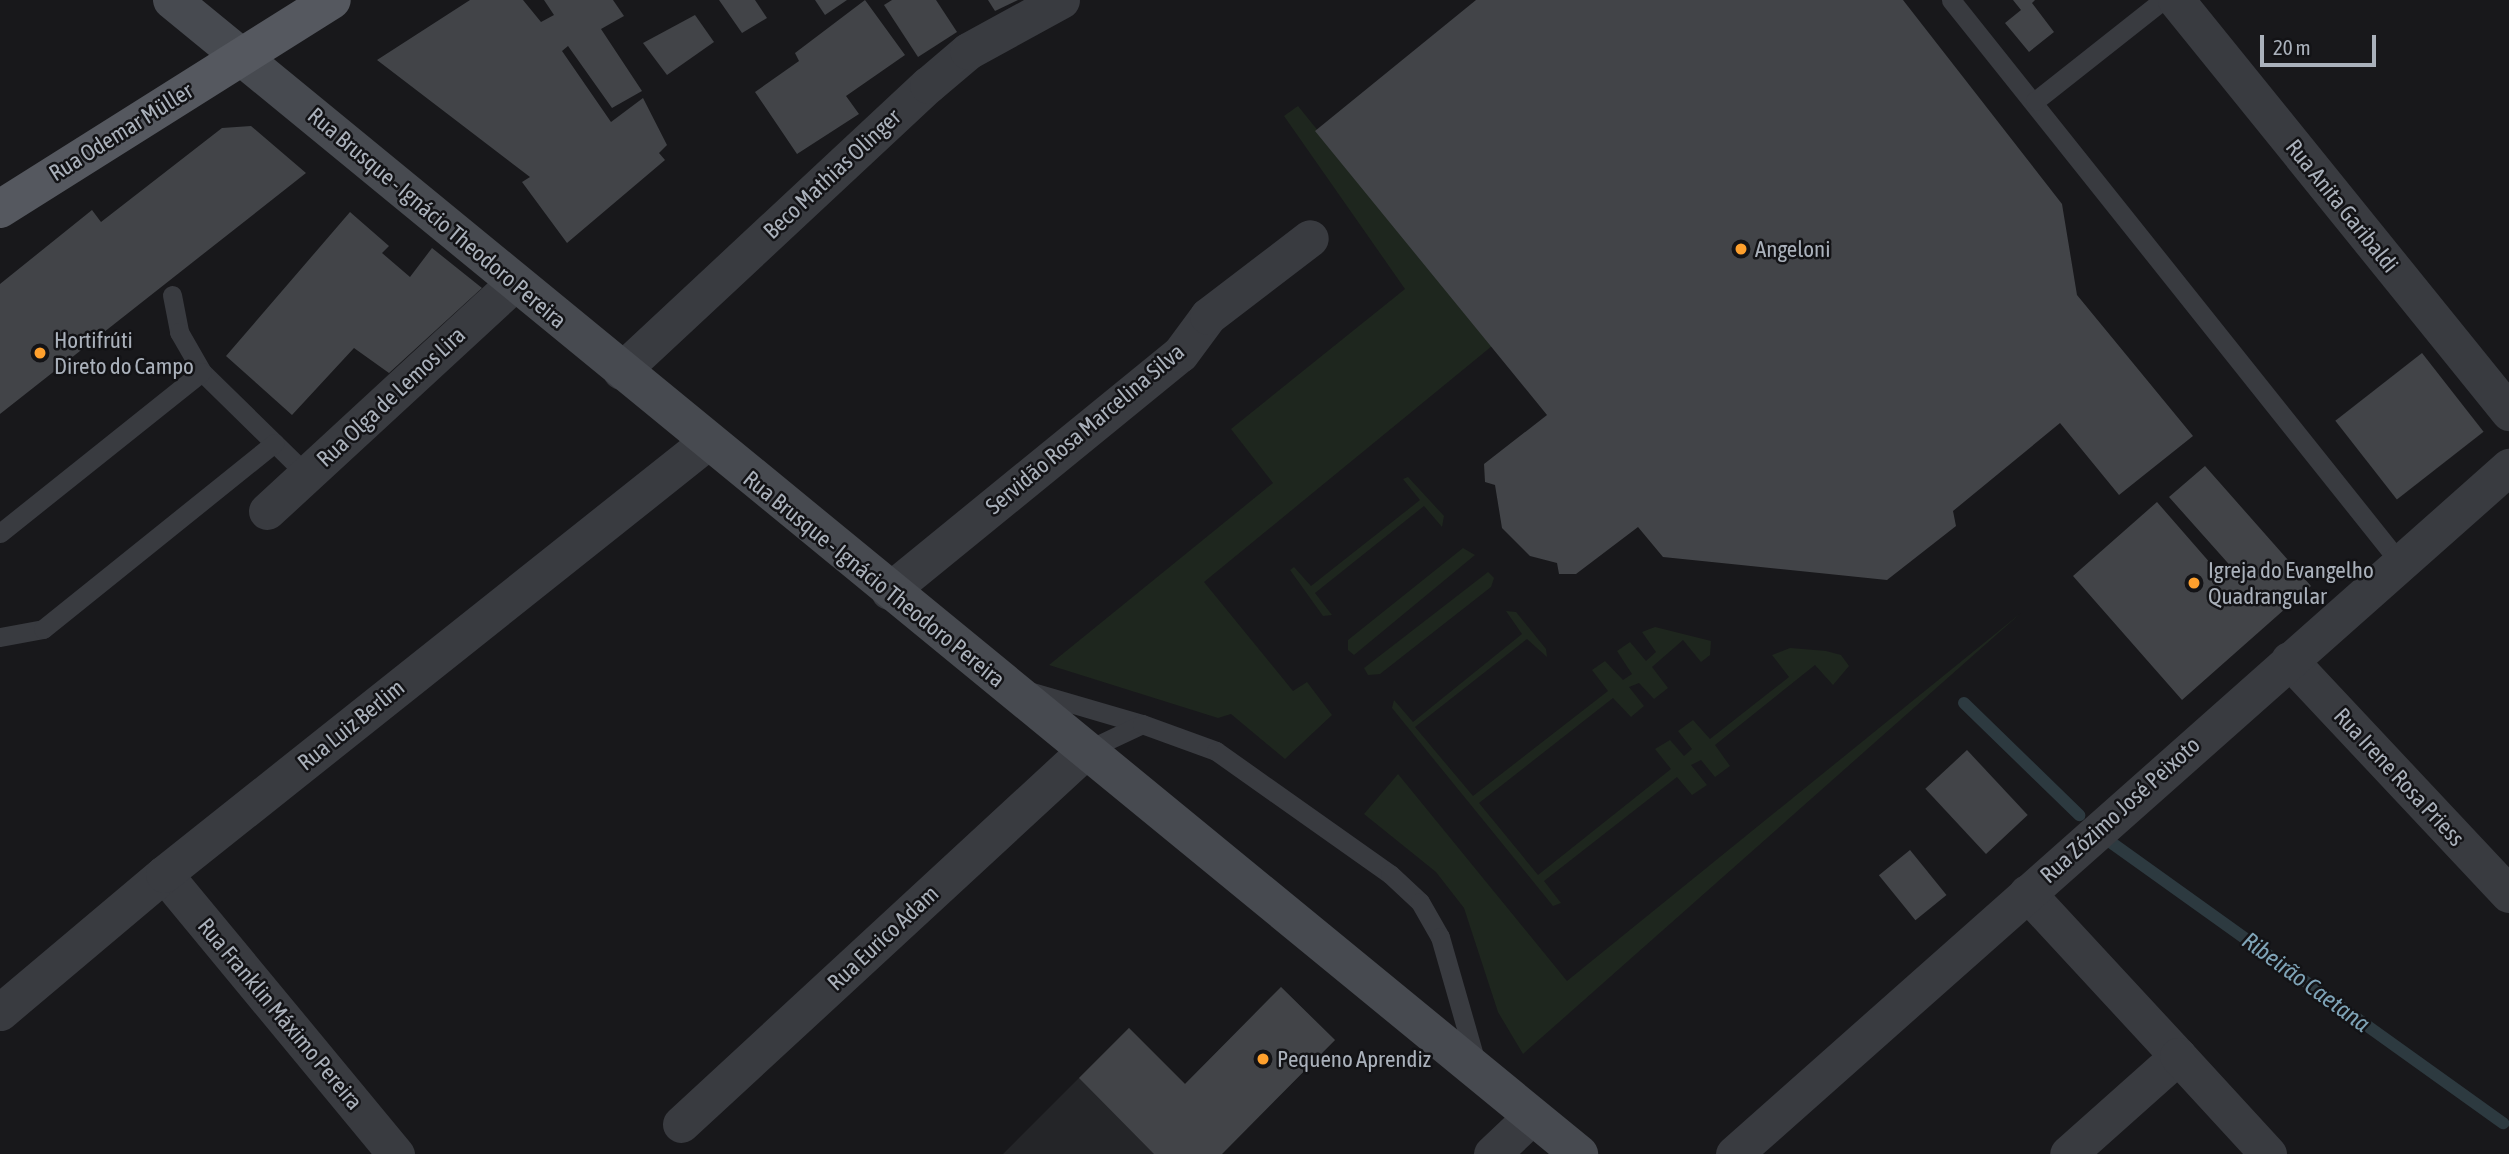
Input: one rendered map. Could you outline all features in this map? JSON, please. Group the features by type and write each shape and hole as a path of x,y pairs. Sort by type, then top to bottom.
{"main road":[{"name":"Rua Brusque - Ignácio Theodoro Pereira","path":"172,0 707,442 1578,1154"},
{"name":"Rua Odemar Müller","path":"0,209 332,0"}],"street":[{"name":"Beco Mathias Olinger","path":"621,371 928,85 968,51 1061,0"},
{"name":"Rua Anita Garibaldi","path":"2176,0 2509,412"},
{"name":"Servidão Rosa Marcelina Silva","path":"889,591 1180,354 1208,316 1310,238"},
{"name":"Rua Olga de Lemos Lira","path":"267,511 515,282"},
{"name":"Rua Luiz Berlim","path":"0,1012 164,874 707,442"},
{"name":"Rua Zózimo José Peixoto","path":"1734,1154 2509,467"},
{"name":"Rua Irene Rosa Priess","path":"2289,660 2509,894"},
{"name":"Rua Eurico Adam","path":"681,1125 1085,751"},
{"name":"Rua Franklin Máximo Pereira","path":"164,874 396,1154"},
{"path":"2027,893 2268,1154"},
{"path":"2068,1154 2178,1056"},
{"path":"1492,1154 1531,1118"}],"lane":[{"path":"1951,0 2035,102 2265,400 2401,564"},
{"path":"2035,102 2163,0"},
{"path":"172,295 179,332 202,372 307,475"},
{"path":"0,533 202,372"},
{"path":"0,637 43,629 274,443"},
{"path":"1001,682 1142,724 1216,751 1248,770 1420,902 1440,937 1478,1074"},
{"path":"1085,751 1142,724"}],"shaded area":[{"path":"1298,106 1492,346 1204,582 1293,691 1307,682 1332,715 1285,759 1231,714 1218,718 1049,665 1273,483 1231,429 1405,289 1284,116"},
{"path":"1408,477 1444,516 1442,527 1424,506 1315,593 1332,615 1323,616 1290,570 1294,567 1311,586 1420,500 1403,479"},
{"path":"1463,548 1475,555 1354,655 1348,650 1348,640"},
{"path":"1488,572 1494,578 1491,587 1380,674 1368,675 1364,668"},
{"path":"1506,611 1516,612 1546,649 1547,657 1527,639 1415,727 1473,796 1608,691 1592,670 1605,661 1623,680 1632,674 1617,651 1630,642 1646,661 1656,652 1642,632 1655,627 1711,641 1710,655 1701,662 1683,640 1652,667 1668,688 1654,699 1639,683 1629,687 1644,706 1631,717 1613,698 1479,803 1538,875 1671,769 1655,749 1670,740 1684,756 1692,749 1678,731 1693,720 1710,739 1789,677 1772,655 1790,648 1826,651 1841,655 1849,666 1833,685 1815,665 1715,745 1730,766 1715,777 1701,760 1691,765 1707,785 1692,795 1677,777 1544,881 1561,903 1553,906 1392,708 1394,700 1413,722 1522,634"},
{"path":"2021,613 1523,1054 1498,1012 1464,908 1436,872 1364,814 1398,774 1567,981"},
{"name":"Pequeno Aprendiz","path":"1281,987 1335,1040 1222,1154 1003,1154 1129,1028 1185,1084"}],"building":[{"path":"470,0 523,0 541,22 554,15 544,0 613,0 624,16 601,29 642,91 612,108 568,46 562,51 611,122 643,98 667,145 659,153 665,160 567,243 522,182 530,177 377,60"},
{"path":"719,0 755,0 767,18 742,33"},
{"path":"815,0 847,0 825,15"},
{"path":"865,0 905,55 846,96 859,114 797,154 755,92 799,61 795,53"},
{"path":"892,0 936,0 957,32 918,57 884,5"},
{"path":"988,0 1018,0 995,11"},
{"name":"Angeloni","path":"1476,0 1903,0 2062,204 2077,295 2193,436 2119,495 2060,423 1953,511 1956,526 1887,580 1663,557 1638,527 1576,574 1559,574 1557,563 1530,556 1502,528 1495,485 1485,482 1484,464 1547,415 1315,131"},
{"path":"2013,0 2035,0 2032,3 2054,32 2029,52 2005,23 2021,10"},
{"path":"695,15 714,42 667,75 643,43"},
{"path":"251,126 306,173 0,414 0,284 92,210 101,222 222,128"},
{"path":"350,212 389,246 382,253 410,277 432,248 482,288 389,373 354,348 292,415 226,356"},
{"path":"2422,353 2484,432 2397,500 2335,421"},
{"name":"Igreja do Evangelho Quadrangular","path":"2205,466 2311,586 2182,700 2073,576 2157,502 2225,580 2235,571 2169,497"},
{"path":"1967,750 2028,815 1986,854 1925,789"},
{"path":"1910,850 1947,895 1915,920 1879,875"},
{"name":"Pequeno Aprendiz","path":"1281,987 1335,1040 1222,1154 1154,1154 1079,1078 1129,1028 1185,1084"}],"waterway":[{"name":"Ribeirão Caetana","path":"1964,703 2079,815"},
{"name":"Ribeirão Caetana","path":"2109,841 2503,1123"}],"place":[{"name":"Angeloni","path":"1741,249"},
{"name":"Hortifrúti Direto do Campo","path":"40,353"},
{"name":"Igreja do Evangelho Quadrangular","path":"2194,583"},
{"name":"Pequeno Aprendiz","path":"1263,1059"}]}
